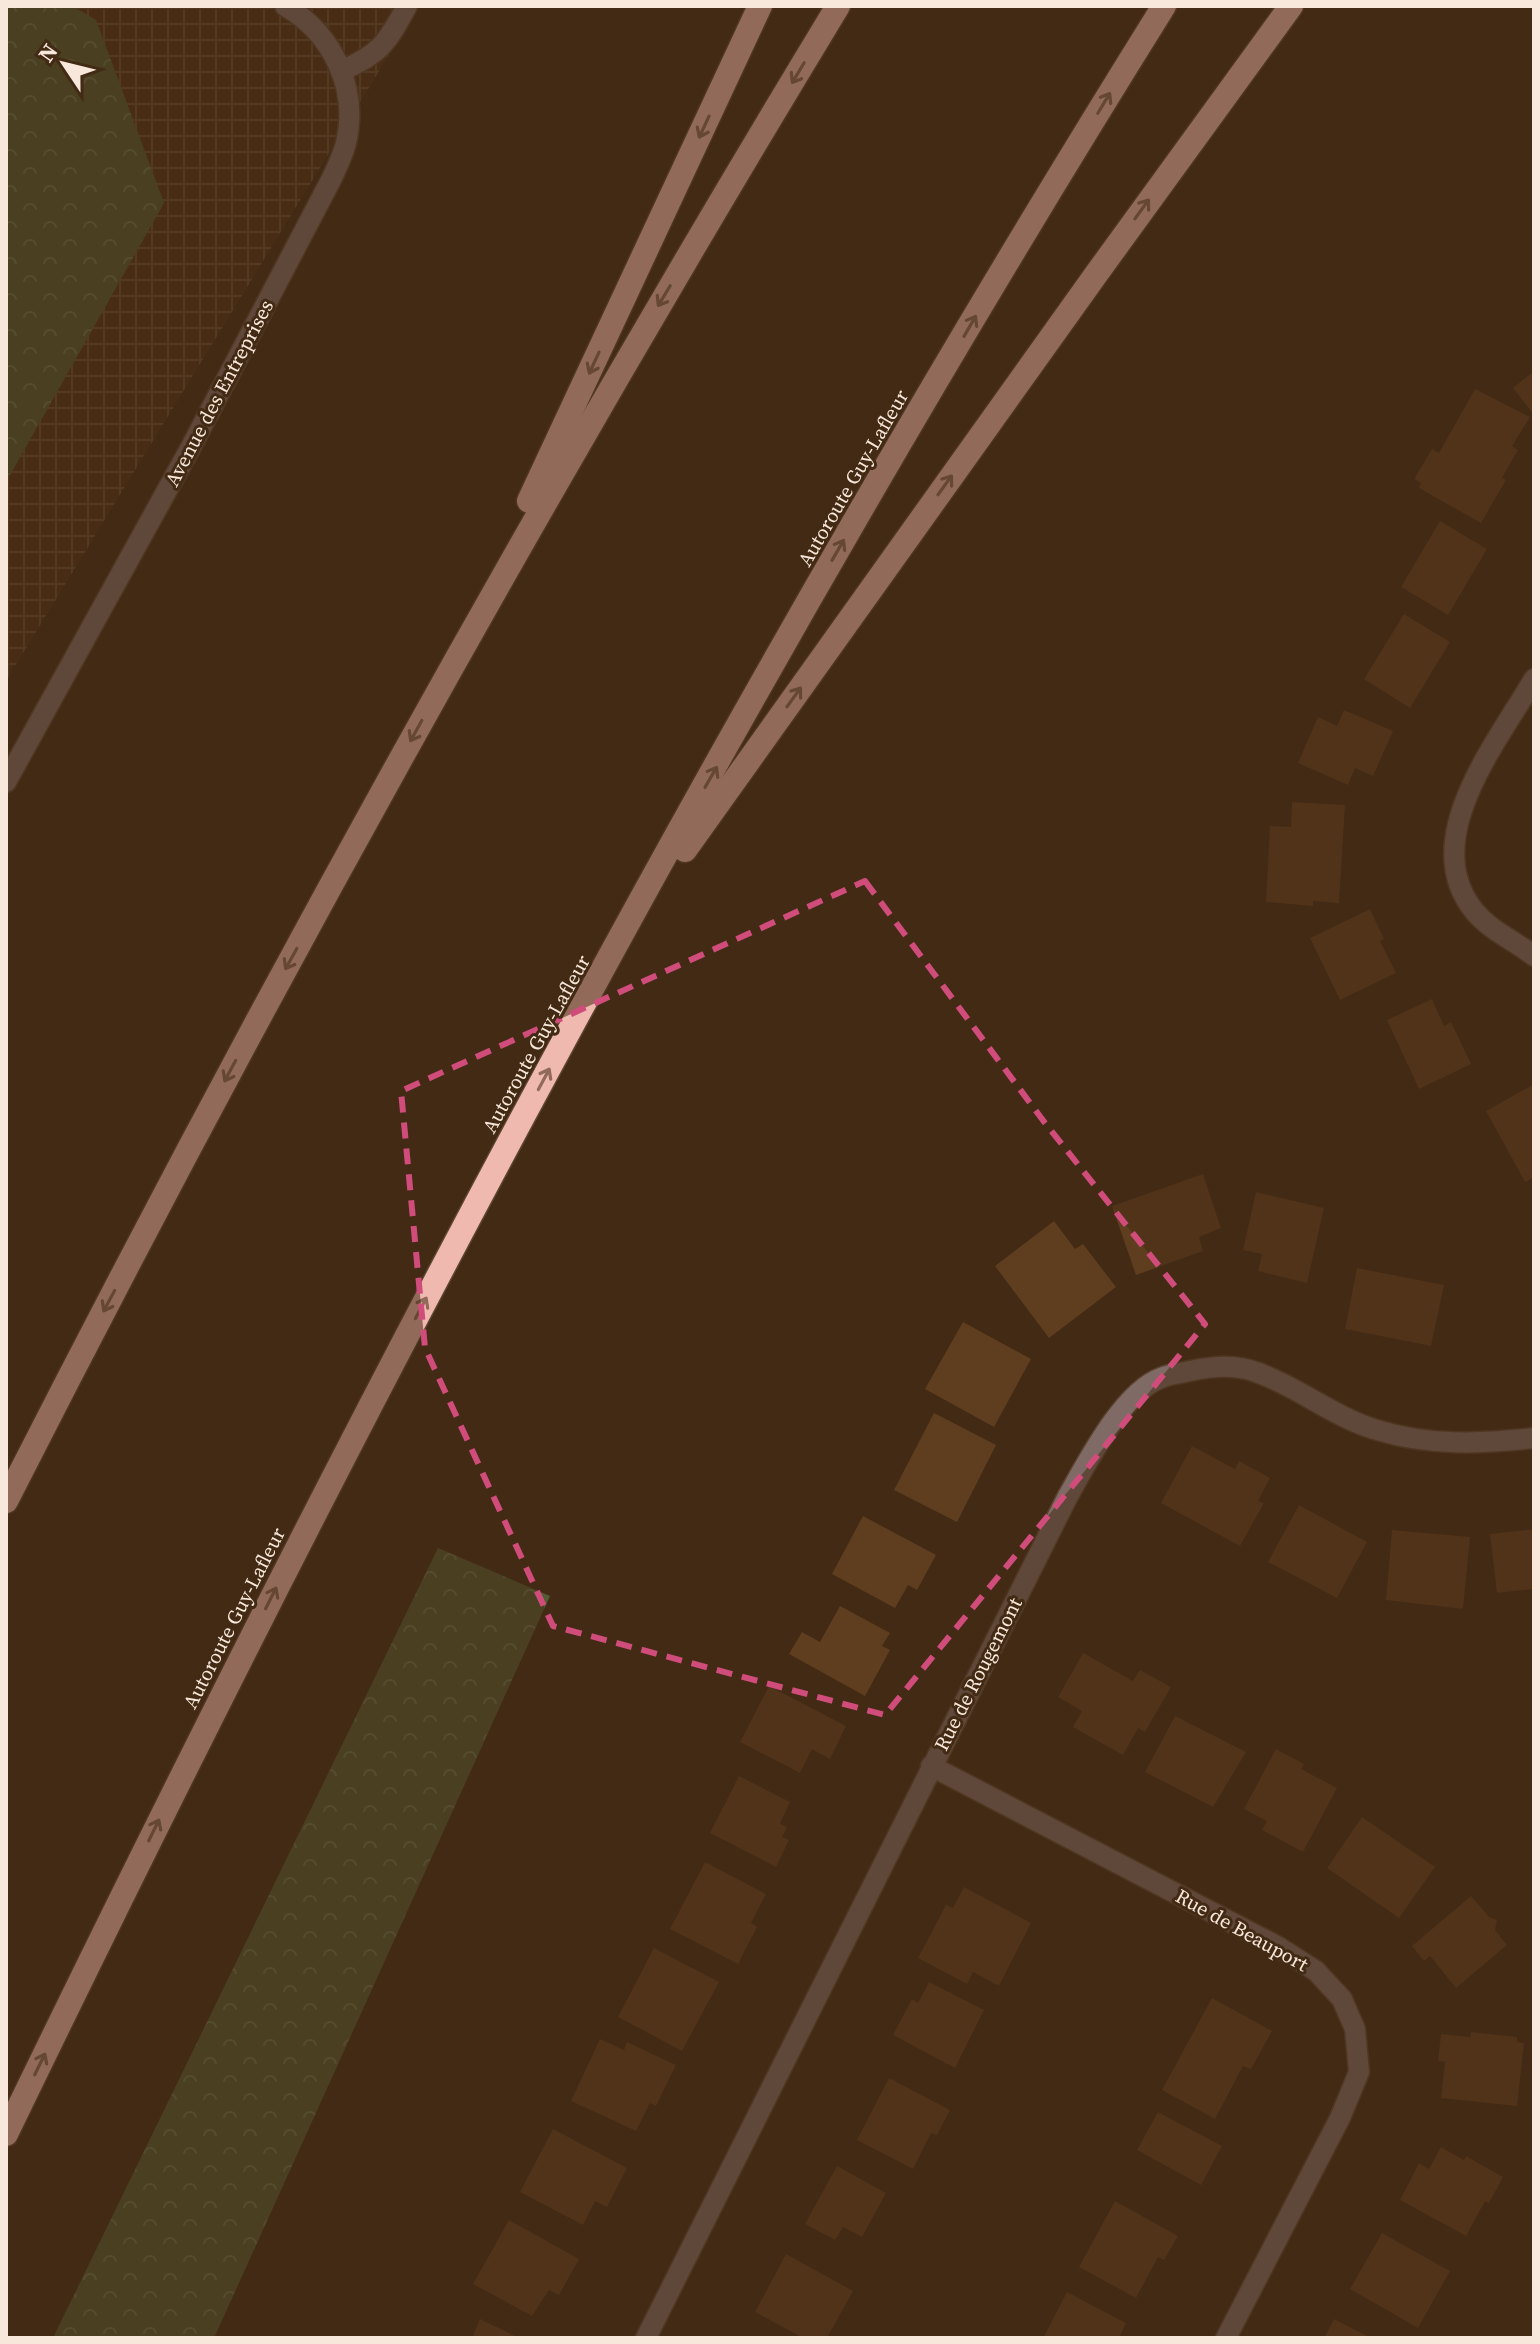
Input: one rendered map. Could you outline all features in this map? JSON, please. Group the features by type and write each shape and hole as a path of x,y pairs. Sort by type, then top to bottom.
{"highway":[{"path":"453,663 760,6"},
{"path":"6,1501 203,1123 453,663 653,315 838,6"},
{"name":"Autoroute Guy-Lafleur","path":"6,2134 167,1803 326,1490 618,943 869,497 1164,6"},
{"path":"618,943 1105,260 1291,6"}],"street":[{"name":"Avenue des Entreprises","path":"6,782 199,431 332,178 346,144 348,96 341,71 324,39 313,26 285,6"},
{"path":"341,71 367,60 383,46 407,6"},
{"path":"1534,679 1469,793 1453,841 1454,868 1462,891 1475,912 1491,927 1534,956"},
{"name":"Rue de Rougemont","path":"646,2338 931,1766 1102,1436 1131,1401 1158,1378 1231,1366 1256,1372 1376,1430 1431,1442 1481,1444 1534,1438"},
{"name":"Rue de Beauport","path":"931,1766 1277,1946 1316,1971 1342,1999 1355,2029 1359,2072 1326,2146 1226,2338"}],"highlighted area":[{"path":"865,881 1045,1123 1205,1324 885,1715 553,1626 425,1348 401,1091"}],"shaded area":[{"path":"6,6 419,6 6,681"}],"green space":[{"path":"6,6 72,6 96,20 164,203 6,482"},
{"path":"438,1548 550,1596 214,2338 53,2338"}],"building":[{"path":"1534,371 1534,415 1513,388"},
{"path":"1475,389 1530,417 1512,446 1518,450 1502,478 1506,480 1481,523 1419,488 1421,483 1414,479 1432,449 1439,453"},
{"path":"1440,521 1487,549 1448,615 1401,587"},
{"path":"1404,614 1450,642 1410,708 1364,679"},
{"path":"1344,710 1393,731 1373,776 1355,768 1348,785 1298,763 1318,717 1337,726"},
{"path":"1292,802 1345,805 1339,903 1313,901 1313,906 1266,902 1270,826 1291,827"},
{"path":"1370,909 1384,939 1380,941 1396,973 1340,1000 1310,938"},
{"path":"1432,999 1444,1026 1451,1022 1471,1064 1419,1089 1387,1020"},
{"path":"1534,1084 1534,1177 1525,1182 1486,1111"},
{"path":"1203,1174 1221,1228 1199,1237 1203,1251 1136,1275 1112,1206"},
{"path":"1256,1192 1324,1208 1307,1283 1258,1271 1262,1254 1243,1250"},
{"path":"1054,1221 1075,1249 1083,1244 1116,1287 1049,1338 995,1266"},
{"path":"1357,1268 1444,1285 1431,1346 1345,1329"},
{"path":"963,1322 1031,1359 994,1427 925,1389"},
{"path":"934,1413 996,1445 957,1522 894,1490"},
{"path":"1192,1446 1235,1469 1239,1461 1270,1478 1258,1501 1264,1503 1240,1546 1161,1503"},
{"path":"1299,1505 1367,1542 1337,1598 1268,1562"},
{"path":"863,1516 936,1555 917,1590 908,1585 895,1608 832,1574"},
{"path":"1534,1529 1534,1589 1497,1593 1490,1534"},
{"path":"1392,1530 1470,1537 1463,1609 1386,1600"},
{"path":"840,1606 890,1633 882,1646 890,1650 865,1696 789,1654 802,1632 820,1642"},
{"path":"1083,1653 1133,1681 1140,1670 1171,1687 1145,1732 1138,1728 1123,1755 1073,1727 1082,1711 1058,1697"},
{"path":"769,1686 846,1726 830,1759 812,1749 800,1773 740,1742"},
{"path":"1175,1716 1246,1752 1213,1807 1145,1772"},
{"path":"1276,1749 1304,1764 1301,1769 1337,1788 1303,1852 1262,1830 1267,1821 1244,1809"},
{"path":"739,1776 790,1802 780,1824 787,1827 782,1837 789,1840 776,1867 710,1833"},
{"path":"1362,1817 1435,1867 1399,1918 1327,1868"},
{"path":"705,1862 766,1894 751,1923 757,1927 738,1964 670,1929"},
{"path":"964,1887 1031,1923 999,1986 973,1972 967,1984 918,1958 946,1905 953,1908"},
{"path":"1471,1896 1489,1917 1497,1920 1495,1930 1507,1945 1456,1988 1430,1956 1424,1961 1412,1946"},
{"path":"654,1948 719,1982 682,2051 618,2017"},
{"path":"929,1982 984,2010 955,2068 893,2035 912,1999 918,2003"},
{"path":"1212,1998 1272,2031 1251,2069 1243,2066 1215,2119 1162,2090"},
{"path":"1471,2032 1517,2037 1517,2042 1524,2043 1517,2106 1441,2098 1445,2062 1438,2061 1441,2034 1470,2037"},
{"path":"600,2039 624,2050 627,2042 676,2065 656,2106 650,2103 636,2131 571,2101"},
{"path":"889,2078 950,2110 937,2135 931,2133 913,2169 857,2140"},
{"path":"1158,2112 1222,2146 1201,2185 1137,2150"},
{"path":"553,2129 627,2168 607,2207 595,2201 583,2225 520,2192"},
{"path":"1441,2147 1464,2160 1466,2156 1503,2177 1489,2203 1485,2201 1466,2236 1400,2200 1419,2163 1429,2169"},
{"path":"837,2166 886,2193 862,2237 843,2227 835,2240 805,2224"},
{"path":"1115,2201 1178,2236 1164,2260 1158,2257 1136,2298 1079,2267"},
{"path":"509,2220 579,2259 559,2295 549,2290 532,2316 473,2284"},
{"path":"1382,2233 1450,2271 1418,2328 1350,2289"},
{"path":"786,2254 853,2291 827,2338 803,2338 755,2312"},
{"path":"1067,2292 1126,2323 1119,2338 1043,2338"},
{"path":"480,2319 519,2338 472,2338"},
{"path":"1334,2319 1371,2338 1324,2338"}]}
